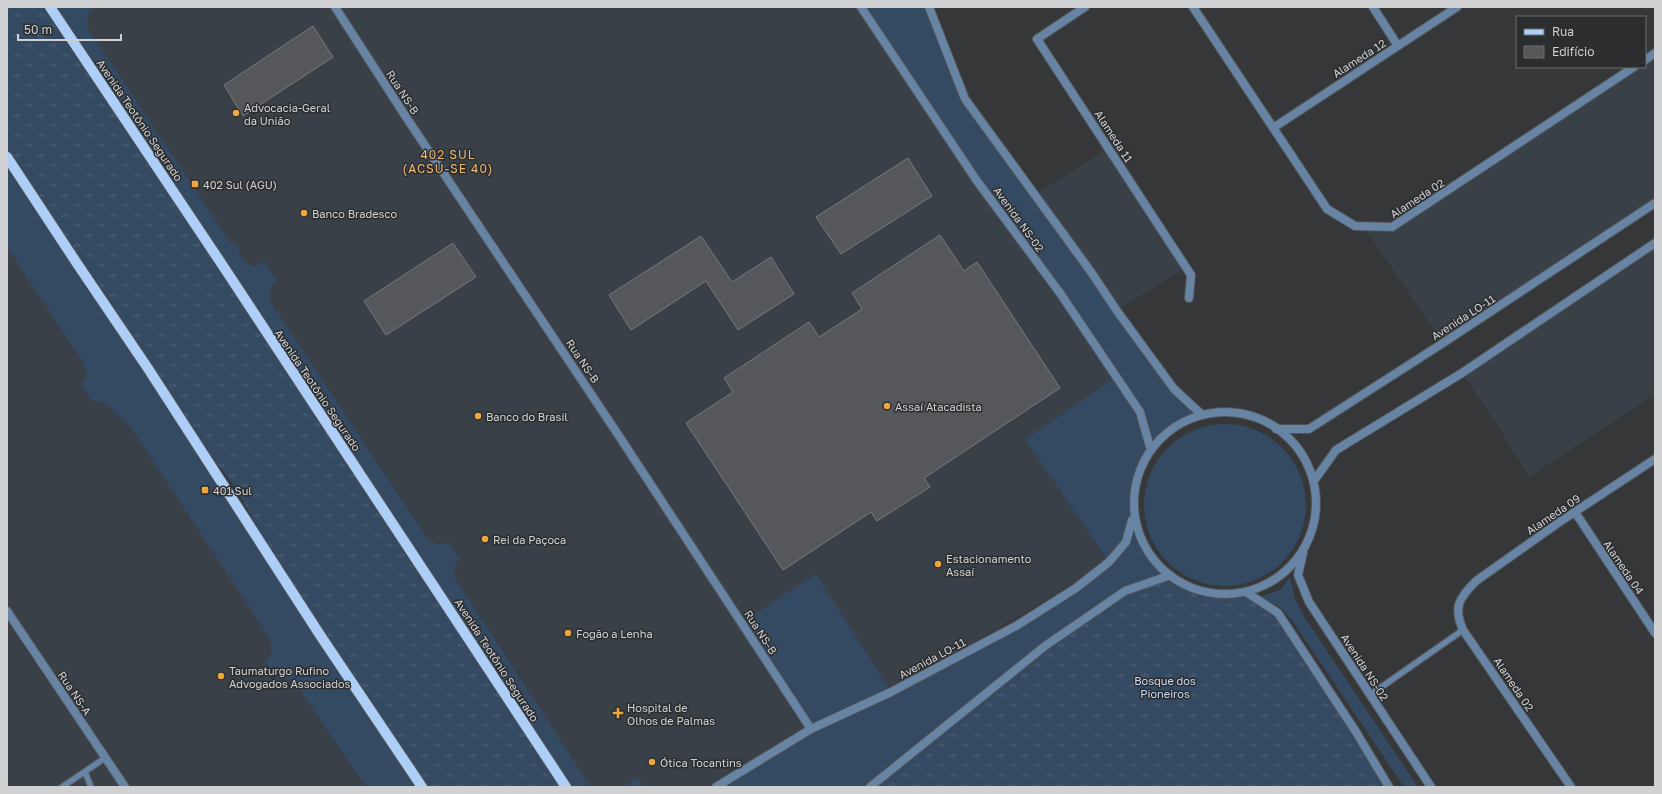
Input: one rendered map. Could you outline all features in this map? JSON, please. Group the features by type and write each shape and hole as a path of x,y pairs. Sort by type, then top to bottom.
{"main road":[{"name":"Avenida Teotônio Segurado","path":"50,7 566,787"},
{"path":"7,157 149,370 323,640 422,787"}],"street":[{"name":"Rua NS-B","path":"335,7 410,123 624,442 811,729"},
{"name":"Avenida NS-02","path":"861,7 977,181 1060,293 1140,412 1150,447"},
{"path":"930,7 965,99 1174,389 1201,414"},
{"name":"Alameda 11","path":"1085,7 1037,39 1191,275 1190,298"},
{"name":"Alameda 02","path":"1193,7 1327,210 1355,226 1392,227 1632,68"},
{"path":"1373,7 1398,46"},
{"name":"Alameda 12","path":"1273,128 1457,7"},
{"path":"1646,59 1655,53"},
{"name":"Avenida LO-11","path":"1276,428 1309,429 1443,343 1655,203"},
{"path":"1150,447 1201,414 1229,414 1254,418 1276,428 1299,449 1316,478 1336,450 1462,373 1655,243"},
{"name":"Avenida LO-11","path":"716,787 811,729 891,692 1009,630 1076,588 1109,562 1126,542 1132,520 1135,485 1150,447"},
{"name":"Alameda 09","path":"1467,590 1476,581 1575,512 1655,459"},
{"name":"Avenida NS-02","path":"1316,478 1318,514 1303,553 1298,575 1309,602 1431,787"},
{"name":"Alameda 04","path":"1575,512 1655,633"},
{"path":"1132,520 1150,554 1168,576 1198,590 1249,594 1278,613 1356,732 1389,787"},
{"path":"1249,594 1284,571 1303,553"},
{"path":"870,787 1045,646 1125,591 1168,576"},
{"name":"Alameda 02","path":"1467,590 1464,593 1459,606 1458,617 1463,630 1571,787"},
{"name":"Rua NS-A","path":"7,612 124,787"}],"lane":[{"path":"1370,695 1463,630"},
{"path":"62,787 105,758"},
{"path":"85,772 91,787"}],"shaded area":[{"path":"50,7 861,7 1116,378 1150,447 1135,485 1132,520 1109,562 891,692 716,787 566,787"},
{"path":"1655,53 1655,203 1443,343 1363,226 1392,227 1632,68 1646,68 1646,59"},
{"path":"1108,148 1186,267 1117,311 1030,198"},
{"path":"7,157 422,787 7,787"},
{"path":"1655,243 1655,394 1529,477 1496,423 1462,373"}],"green space":[{"path":"7,7 50,7 566,787 422,787 308,616 236,489 149,370 7,157"},
{"path":"50,7 95,7 89,12 87,27 229,240 238,246 242,260 254,266 265,262 277,281 270,292 272,304 425,535 430,541 436,544 445,544 449,542 460,559 454,568 456,580 591,787 566,787"},
{"path":"861,7 930,7 965,99 1174,389 1201,414 1150,447 1135,485 1132,520 1150,554 1168,576 1125,591 1045,646 870,787 716,787 811,729 742,622 816,574 890,690 1016,626 1109,562 1025,439 1115,378 977,181"},
{"path":"7,157 422,787 366,787 296,684 287,677 277,679 265,661 272,652 270,641 130,426 107,404 102,402 93,402 81,385 87,376 84,364 7,247"},
{"path":"1225,424 1256,430 1270,438 1282,448 1292,460 1300,474 1306,505 1300,536 1292,550 1282,562 1270,572 1256,580 1225,586 1194,580 1180,572 1168,562 1158,550 1150,536 1144,505 1150,474 1158,460 1168,448 1180,438 1194,430"},
{"name":"Bosque dos Pioneiros","path":"1168,576 1198,591 1249,594 1278,613 1389,787 871,787 1045,646 1125,591"},
{"path":"1290,577 1295,599 1305,618 1418,787 1404,787 1294,623 1280,607 1261,597 1281,589"},
{"path":"638,777 645,787 625,787 625,785"}],"building":[{"path":"313,26 333,57 243,116 224,85"},
{"path":"908,158 932,196 841,254 816,217"},
{"name":"Assaí Atacadista","path":"940,235 964,271 977,262 1060,388 924,478 930,487 877,521 871,512 783,570 686,423 733,392 724,378 809,322 819,337 862,309 852,293"},
{"path":"701,236 732,282 771,257 794,294 738,330 706,281 631,330 609,295"},
{"path":"453,243 476,277 386,335 364,301"}],"place":[{"name":"Advocacia-Geral da União","path":"236,113"},
{"name":"402 Sul (AGU)","path":"195,184"},
{"name":"Banco Bradesco","path":"304,213"},
{"name":"Assaí Atacadista","path":"887,406"},
{"name":"Banco do Brasil","path":"478,416"},
{"name":"401 Sul","path":"205,490"},
{"name":"Rei da Paçoca","path":"485,539"},
{"name":"Estacionamento Assaí","path":"938,564"},
{"name":"Fogão a Lenha","path":"568,633"},
{"name":"Taumaturgo Rufino Advogados Associados","path":"221,676"},
{"name":"Hospital de Olhos de Palmas","path":"618,713"},
{"name":"Ótica Tocantins","path":"652,762"}],"district":[{"name":"402 SUL (ACSU-SE 40)","path":"448,161"}]}
